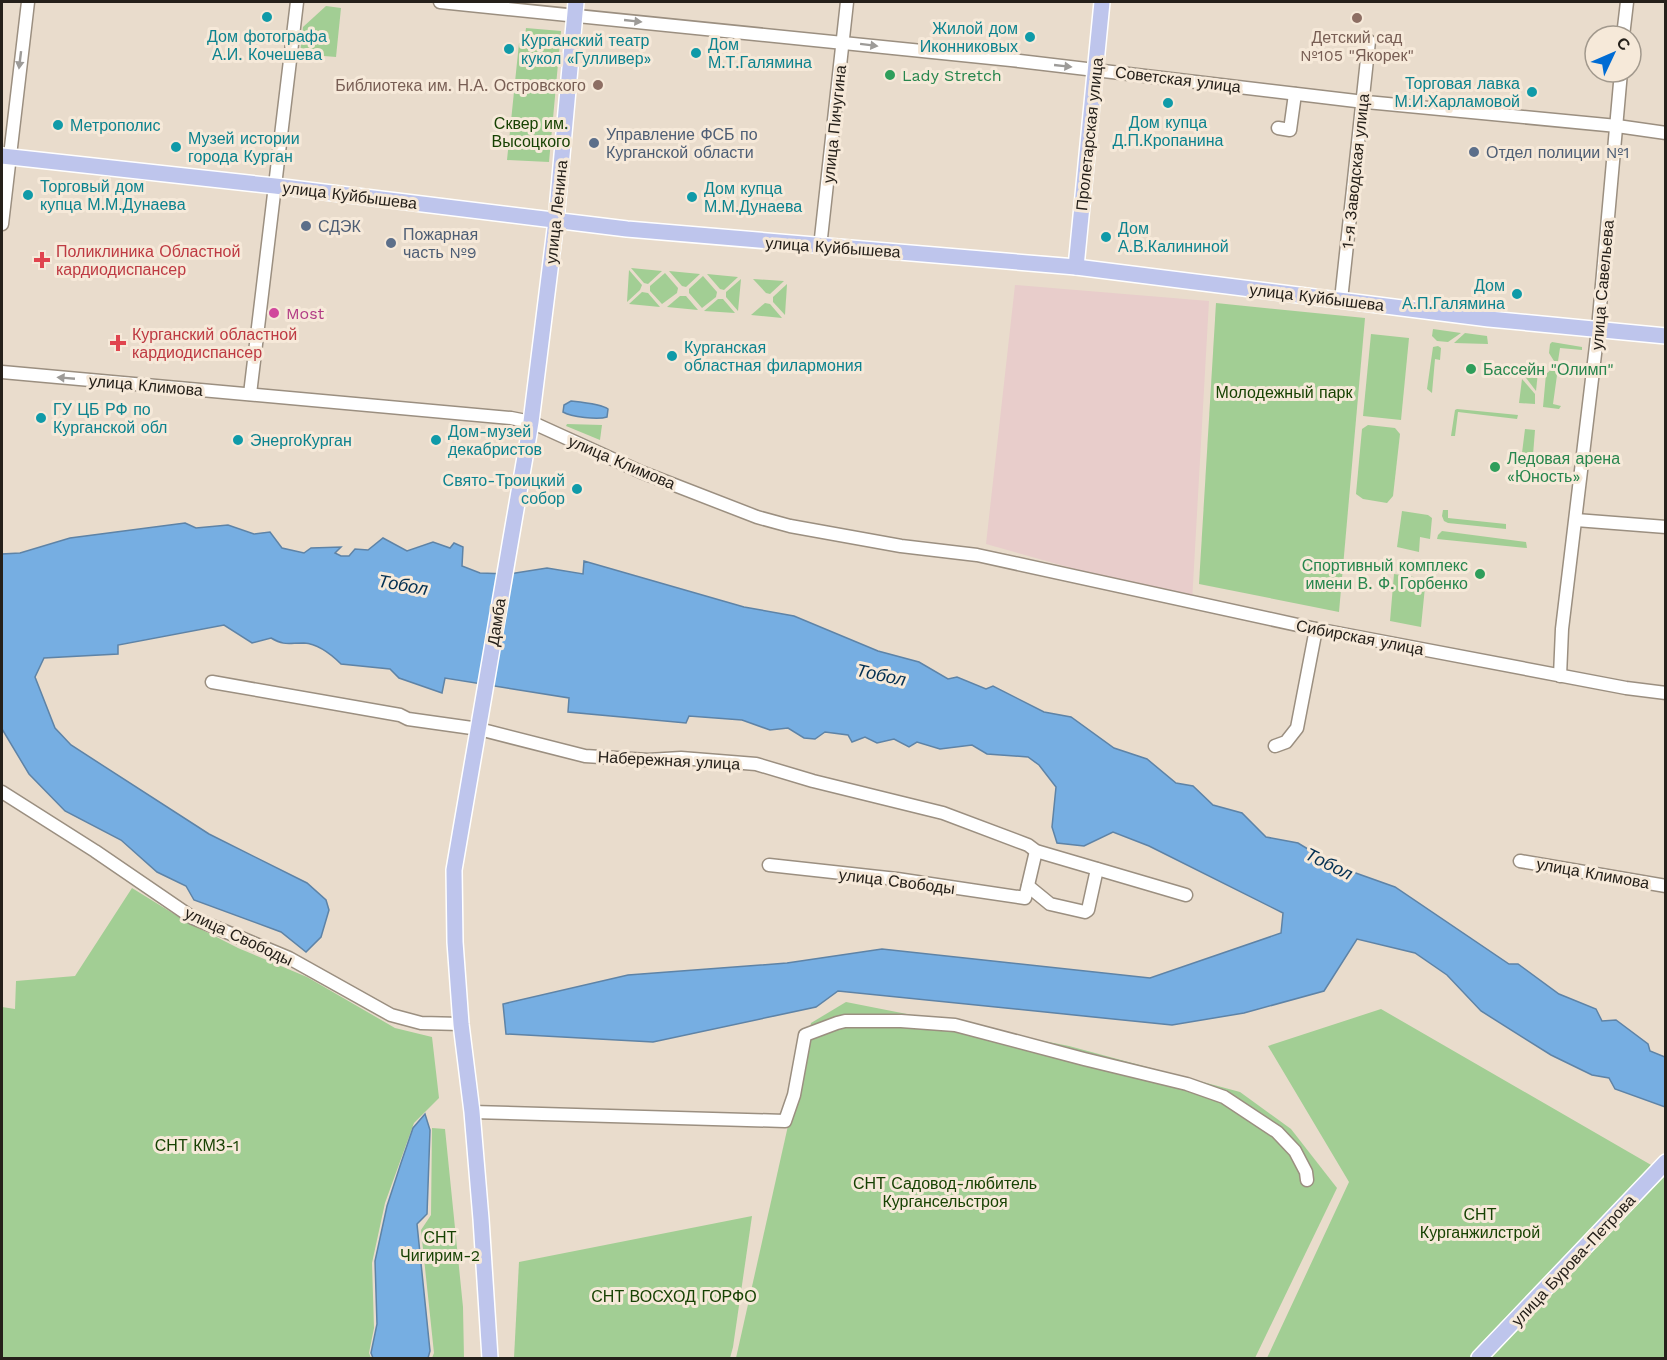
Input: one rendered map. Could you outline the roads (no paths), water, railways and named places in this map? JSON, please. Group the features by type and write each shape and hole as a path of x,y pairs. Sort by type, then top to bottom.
{"main road":[{"name":"Пролетарская улица","path":"1076,267 1102,2"},
{"name":"улица Ленина","path":"508,545 531,422 556,221 575,8"},
{"name":"улица Куйбышева","path":"5,156 276,186 556,221 820,247 934,254 1076,267 1341,300 1665,336"},
{"name":"Дамба","path":"490,1359 472,1112 461,1024 455,942 454,870 508,545"},
{"name":"улица Бурова-Петрова","path":"1479,1359 1665,1162"}],"street":[{"path":"2,224 5,156 28,2"},
{"path":"250,394 297,2"},
{"name":"Советская улица","path":"440,2 575,8 843,42 1096,69 1295,94 1617,126 1665,133"},
{"name":"улица Пичугина","path":"820,247 847,2"},
{"path":"1624,24 1627,2"},
{"name":"1-я Заводская улица","path":"1341,300 1369,41"},
{"name":"улица Савельева","path":"1560,676 1562,629 1598,329 1620,84"},
{"path":"1278,128 1290,130 1295,94"},
{"name":"улица Климова","path":"2,372 511,418 531,422 640,472 757,517 830,535 977,555 1057,573"},
{"path":"1576,520 1665,527"},
{"name":"Сибирская улица","path":"1057,573 1316,629 1560,676 1665,693"},
{"path":"1275,746 1286,742 1297,728 1316,629"},
{"name":"Набережная улица","path":"212,682 400,715 408,719 479,729 585,756 648,760 681,758 756,764 813,782 943,813 1028,845 1036,851 1186,895"},
{"name":"улица Свободы","path":"2,792 194,918 289,958 391,1015 421,1023 461,1024"},
{"path":"1026,892 1036,851"},
{"name":"улица Климова","path":"1520,861 1665,886"},
{"name":"улица Свободы","path":"769,865 1026,892 1050,904 1084,912 1088,910 1097,869"},
{"path":"472,1112 785,1121 794,1095 805,1035 845,1022 901,1021 955,1025 1159,1076 1224,1097 1277,1132 1295,1151 1306,1172 1307,1180"}],"water":[{"path":"571,401 605,407 608,409 607,417 585,418 563,412 564,405"},
{"name":"Тобол","path":"185,523 196,528 228,525 254,534 270,532 282,548 304,553 311,548 341,547 335,553 341,556 349,556 355,549 368,550 383,538 407,551 433,542 450,548 454,543 463,547 462,566 480,573 509,574 547,568 583,574 584,561 744,607 794,616 878,651 919,662 948,679 957,677 986,689 993,686 1044,712 1071,717 1114,748 1147,759 1176,783 1193,786 1213,805 1242,813 1266,837 1298,843 1336,866 1395,887 1509,964 1518,964 1559,994 1596,1009 1602,1021 1616,1020 1648,1044 1650,1051 1665,1057 1665,1107 1615,1089 1609,1078 1592,1075 1551,1055 1481,1011 1447,975 1415,953 1357,939 1324,991 1244,1013 1172,1025 838,991 816,1007 653,1042 506,1034 503,1004 628,975 787,963 882,949 1150,978 1281,933 1283,913 1149,846 1113,832 1084,846 1057,843 1052,827 1056,787 1039,765 1028,757 987,754 972,745 940,749 917,742 909,747 894,739 877,743 865,737 852,742 848,735 825,732 815,739 804,738 788,728 770,730 742,720 689,716 686,723 568,712 569,698 445,678 442,693 399,678 390,669 341,664 314,645 283,643 271,638 252,643 224,625 118,645 118,654 44,658 35,677 55,728 71,745 209,834 307,883 326,900 329,910 321,937 306,952 281,932 194,900 186,886 157,872 121,840 65,811 29,774 2,729 2,554 20,553 70,538"},
{"path":"425,1114 430,1130 427,1214 417,1224 430,1351 428,1358 373,1358 371,1353 377,1324 375,1261 387,1206 401,1163 413,1128"}],"place":[{"name":"Дом фотографа А.И. Кочешева","path":"267,17"},
{"name":"Детский сад №105 \"Якорек\"","path":"1357,18"},
{"name":"Жилой дом Иконниковых","path":"1030,37"},
{"name":"Курганский театр кукол «Гулливер»","path":"509,49"},
{"name":"Дом М.Т.Галямина","path":"696,53"},
{"name":"Lady Stretch","path":"890,75"},
{"name":"Библиотека им. Н.А. Островского","path":"598,85"},
{"name":"Торговая лавка М.И.Харламовой","path":"1532,92"},
{"name":"Дом купца Д.П.Кропанина","path":"1168,103"},
{"name":"Метрополис","path":"58,125"},
{"name":"Управление ФСБ по Курганской области","path":"594,143"},
{"name":"Музей истории города Курган","path":"176,147"},
{"name":"Отдел полиции №1","path":"1474,152"},
{"name":"Торговый дом купца М.М.Дунаева","path":"28,195"},
{"name":"Дом купца М.М.Дунаева","path":"692,197"},
{"name":"СДЭК","path":"306,226"},
{"name":"Дом А.В.Калининой","path":"1106,237"},
{"name":"Пожарная часть №9","path":"391,243"},
{"name":"Поликлиника Областной кардиодиспансер","path":"42,260"},
{"name":"Дом А.П.Галямина","path":"1517,294"},
{"name":"Most","path":"274,313"},
{"name":"Курганский областной кардиодиспансер","path":"118,343"},
{"name":"Курганская областная филармония","path":"672,356"},
{"name":"Бассейн \"Олимп\"","path":"1471,369"},
{"name":"ГУ ЦБ РФ по Курганской обл","path":"41,418"},
{"name":"ЭнергоКурган","path":"238,440"},
{"name":"Дом-музей декабристов","path":"436,440"},
{"name":"Ледовая арена «Юность»","path":"1495,467"},
{"name":"Свято-Троицкий собор","path":"577,489"},
{"name":"Спортивный комплекс имени В. Ф. Горбенко","path":"1480,574"}],"park label":[{"name":"Сквер им. Высоцкого","path":"531,132"},
{"name":"Молодежный парк","path":"1284,392"},
{"name":"СНТ КМЗ-1","path":"197,1145"},
{"name":"СНТ Садовод-любитель Кургансельстроя","path":"945,1192"},
{"name":"СНТ Курганжилстрой","path":"1480,1223"},
{"name":"СНТ Чигирим-2","path":"440,1246"},
{"name":"СНТ ВОСХОД ГОРФО","path":"674,1296"}]}
